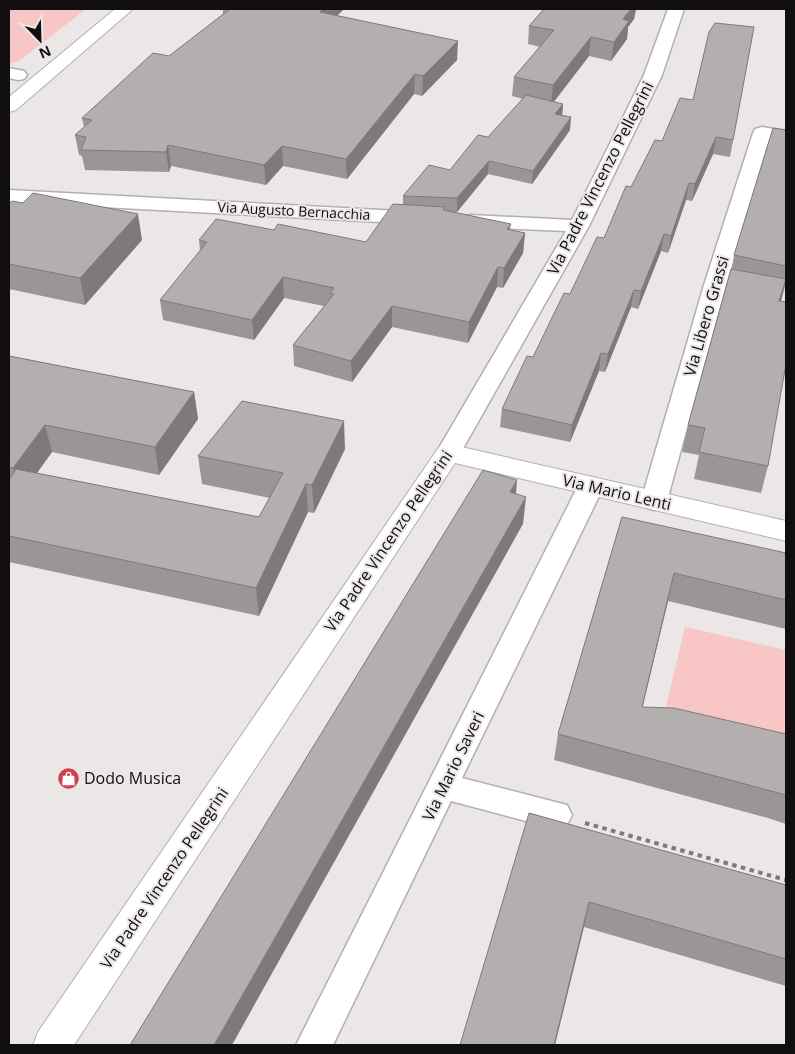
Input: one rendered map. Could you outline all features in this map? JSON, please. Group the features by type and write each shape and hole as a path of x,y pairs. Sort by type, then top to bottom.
{"street":[{"path":"12,77 38,60 104,9"},
{"path":"9,106 125,9"},
{"name":"Via Padre Vincenzo Pellegrini","path":"52,1045 448,453 579,226 653,75 676,9"},
{"name":"Via Libero Grassi","path":"654,501 724,287 762,133 786,136"},
{"name":"Via Augusto Bernacchia","path":"9,196 579,226"},
{"name":"Via Mario Lenti","path":"448,453 786,531"},
{"name":"Via Mario Saveri","path":"314,1045 591,486"},
{"path":"443,786 556,815"}],"path":[{"path":"556,815 786,880"}],"shaded area":[{"path":"9,9 86,9 19,61 9,64"},
{"path":"685,627 786,650 786,736 666,706"}],"building":[{"path":"230,9 323,9 320,12 458,41 423,76 415,74 346,159 282,146 264,165 168,145 166,152 81,150 86,137 75,135 92,120 82,118 153,53 169,56"},
{"path":"544,9 631,9 623,19 629,21 614,42 591,37 553,85 514,77 554,30 529,26"},
{"path":"715,23 754,27 733,140 716,137 695,184 689,183 671,236 664,234 641,291 634,290 608,354 601,353 572,425 502,409 527,356 533,357 564,293 570,294 597,237 604,238 626,186 631,187 655,140 662,141 680,98 693,100 709,32"},
{"path":"526,95 563,104 555,114 571,117 533,171 489,161 457,198 403,196 429,165 450,170 478,135 488,137"},
{"path":"773,128 786,130 786,266 734,255"},
{"path":"33,193 138,214 80,278 9,264 9,204 12,201 23,203"},
{"path":"393,204 445,207 443,210 511,224 507,229 525,233 504,268 498,267 469,322 392,306 351,361 293,345 334,294 330,293 334,288 283,277 252,320 160,300 207,242 199,240 216,219 274,230 278,224 366,242"},
{"path":"731,269 786,279 779,301 786,302 786,364 768,466 699,452 705,428 688,425"},
{"path":"9,356 194,392 155,447 45,425 13,468 9,467"},
{"path":"242,401 344,421 312,485 306,484 256,588 9,536 9,480 16,469 259,517 283,473 198,456"},
{"path":"483,470 517,480 510,492 526,497 214,1045 130,1045"},
{"path":"622,517 786,553 786,600 674,573 642,707 674,708 786,734 786,795 558,734"},
{"path":"529,813 786,885 786,959 589,902 554,1045 460,1045"}],"place":[{"name":"Dodo Musica","path":"68,778"}]}
